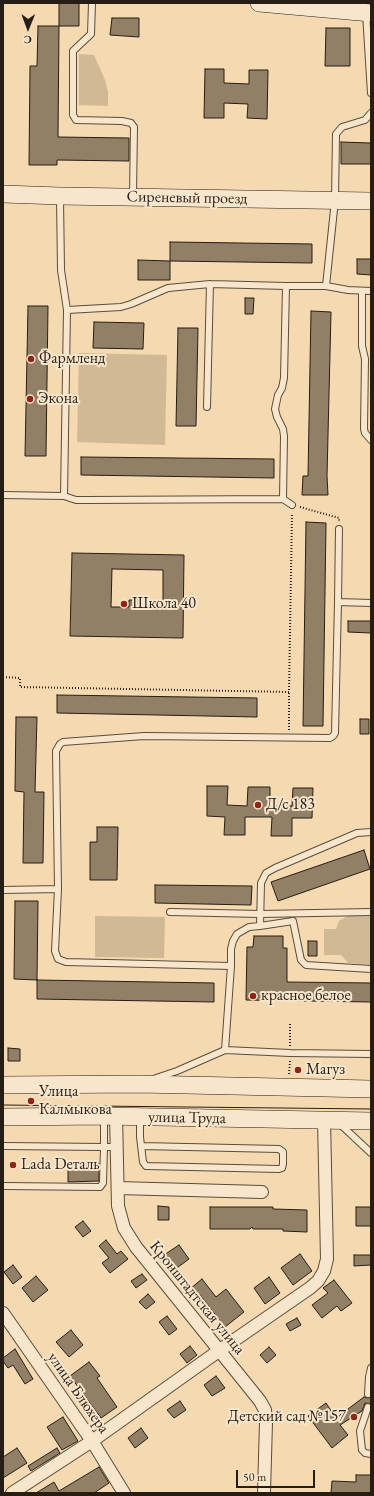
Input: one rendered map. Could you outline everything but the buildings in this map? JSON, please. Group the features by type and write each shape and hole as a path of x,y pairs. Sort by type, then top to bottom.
{"main road":[{"path":"259,3 369,13"},
{"name":"Сиреневый проезд","path":"3,194 371,201"},
{"name":"улица Труда","path":"3,1086 140,1084 371,1089"},
{"name":"улица Труда","path":"3,1117 110,1116 371,1121"}],"street":[{"name":"Кронштадтская улица","path":"110,1116 117,1147 118,1206 124,1228 136,1247 220,1350 260,1401 265,1410 264,1493"},
{"path":"12,1493 92,1442 318,1281 324,1271 327,1253 330,1120"},
{"path":"118,1188 262,1192"},
{"name":"улица Блюхера","path":"3,1313 92,1442 124,1493"}],"lane":[{"path":"92,3 90,34 73,51 73,115 76,120 122,121 131,123 134,127 133,197"},
{"path":"369,13 371,94"},
{"path":"326,286 335,200 336,134 342,127 365,120 371,113"},
{"path":"60,196 59,218 61,270 67,310 64,496"},
{"path":"207,407 210,284"},
{"path":"67,310 121,307 168,288 189,285 326,286 371,292"},
{"path":"283,499 284,436 283,429 275,409 284,378 286,286"},
{"path":"362,291 362,346 365,359 364,429 365,434 371,440"},
{"path":"3,495 64,496 76,500 283,499 292,505"},
{"path":"231,966 62,961 56,955 58,890 56,751 60,744 67,741 144,736 330,738 334,735 339,529"},
{"path":"338,602 371,603"},
{"path":"260,926 261,883 266,873 357,833 371,832"},
{"path":"3,890 58,890"},
{"path":"170,912 260,914 371,912"},
{"path":"225,1050 231,948 237,934 249,927 293,921 309,913"},
{"path":"293,921 301,960 306,965 371,969"},
{"path":"140,1084 177,1071 225,1050 290,1053 371,1054"},
{"path":"3,1186 100,1187 103,1183 104,1147 110,1116"},
{"path":"140,1117 141,1146 144,1165 279,1169 282,1168 283,1164 283,1152 279,1149 141,1146"},
{"path":"330,1120 371,1153"},
{"path":"3,1146 117,1147"},
{"path":"368,1394 368,1377 371,1368"},
{"path":"368,1407 362,1421 360,1436 362,1450 365,1453 371,1454"}],"path":[{"path":"288,738 292,505 339,518 339,529"},
{"path":"3,677 20,678 20,687 289,692"}],"shaded area":[{"path":"79,54 94,55 105,80 108,92 108,106 79,105"},
{"path":"79,353 167,355 165,445 77,442"},
{"path":"349,915 371,916 371,965 348,963 341,955 324,955 324,929 336,929 339,921"},
{"path":"95,916 165,917 164,958 95,957"}],"tram line":[{"path":"3,1105 371,1109"}],"place":[{"name":"Фармленд","path":"31,359"},
{"name":"Экона","path":"30,399"},
{"name":"Школа 40","path":"124,604"},
{"name":"Д/с 183","path":"258,805"},
{"name":"красное белое","path":"253,996"},
{"name":"Магуз","path":"298,1070"},
{"name":"Улица Калмыкова","path":"31,1101"},
{"name":"Lada Dеталь","path":"13,1165"},
{"name":"Детский сад №157","path":"354,1417"}]}
